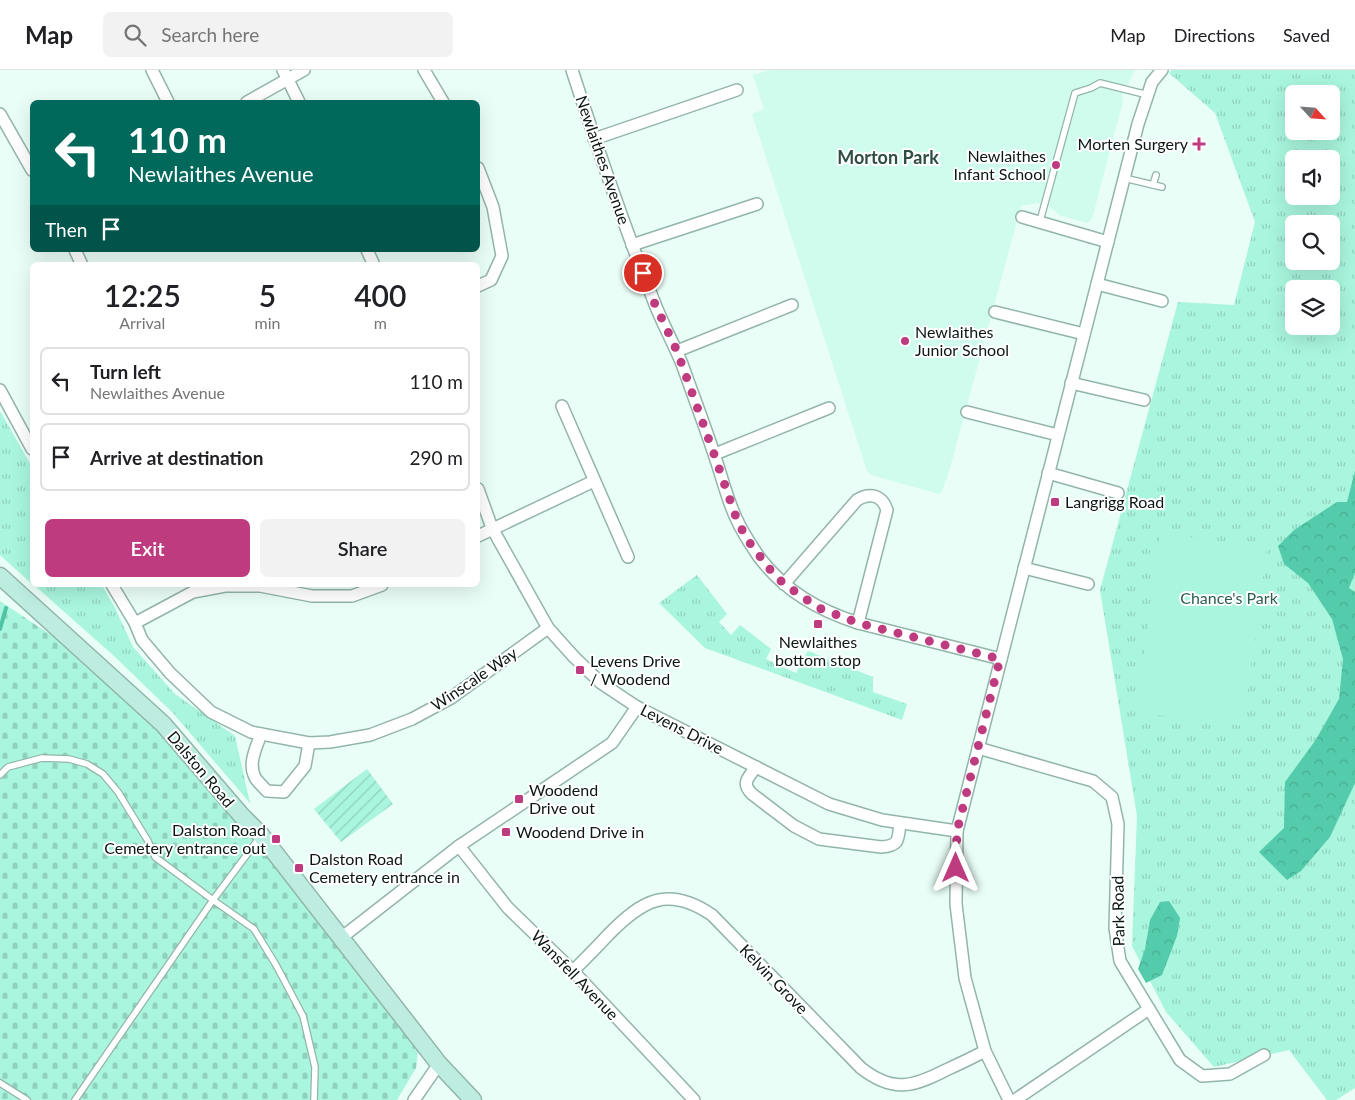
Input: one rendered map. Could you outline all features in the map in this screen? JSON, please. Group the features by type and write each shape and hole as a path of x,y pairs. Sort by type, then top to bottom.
{"main road":[{"name":"Dalston Road","path":"0,576 163,724 241,815 261,835 439,1064 474,1100"}],"street":[{"path":"152,70 167,100"},
{"path":"250,100 286,74 304,70"},
{"path":"424,70 442,100"},
{"name":"Newlaithes Avenue","path":"572,70 594,139 632,245 654,302 677,351 736,517 746,538 772,572 784,584 819,608 858,623 1000,659"},
{"path":"1009,1100 985,1051 965,978 956,904 957,831 1138,124 1152,82 1162,70"},
{"path":"286,74 298,100"},
{"path":"594,139 737,90"},
{"path":"0,114 30,166"},
{"path":"480,173 494,207 502,256 491,280 480,285"},
{"path":"632,245 757,204"},
{"path":"1022,217 1108,242"},
{"path":"1096,284 1162,301"},
{"path":"677,351 792,305"},
{"path":"995,312 1084,334"},
{"path":"1071,383 1144,400"},
{"path":"0,390 30,445"},
{"path":"562,406 628,557"},
{"path":"714,454 829,408"},
{"path":"967,412 1058,435"},
{"path":"1048,473 1118,493"},
{"path":"480,535 594,481"},
{"name":"Levens Drive","path":"480,495 492,528 548,628 601,683 637,707 829,804 882,820 957,831"},
{"path":"784,584 858,500 863,496 874,496 884,503 887,510 858,623"},
{"path":"1024,568 1088,584"},
{"name":"Winscale Way","path":"113,587 142,640 170,673 211,712 251,732 309,743 330,742 370,735 412,719 451,698 548,628"},
{"path":"134,623 193,592 220,587"},
{"path":"265,587 312,596 352,596 377,587"},
{"path":"341,938 458,846 612,743 637,707"},
{"path":"261,734 252,767 256,778 267,791 284,792 305,766 309,743"},
{"name":"Park Road","path":"978,748 1093,781 1112,797 1118,824 1115,928 1120,961 1180,1060 1202,1076 1230,1074 1264,1055"},
{"path":"756,767 748,778 746,788 794,826 819,838 881,847 891,846 895,844 898,838 900,823"},
{"name":"Wansfell Avenue","path":"458,846 508,908 573,971 694,1100"},
{"name":"Kelvin Grove","path":"573,971 634,911 657,900 668,899 691,902 712,916 861,1068 876,1078 897,1085 919,1082 985,1051"},
{"path":"1015,1100 1149,1009"},
{"path":"414,1100 439,1064"}],"lane":[{"path":"1040,221 1075,93 1092,88 1100,83 1148,95"},
{"path":"1153,185 1156,175"},
{"path":"1124,178 1162,187"},
{"path":"0,775 8,767 42,758 69,759 87,764 103,774 118,792 148,841 154,857 254,929 276,964 303,1016 315,1067 314,1100"},
{"path":"75,1100 213,900 261,835"},
{"path":"0,1083 26,1100"}],"shaded area":[{"name":"Newlaithes Junior School","path":"770,70 1135,70 1122,95 1123,101 1092,219 1087,223 1059,215 1048,205 1039,203 1021,206 947,479 942,492 939,494 871,475 867,471 752,114 764,109 753,75"}],"green space":[{"name":"Chance's Park","path":"1172,70 1355,70 1355,1088 1336,1100 1327,1100 1289,1050 1214,1067 1166,1012 1132,946 1137,816 1100,590 1178,302 1234,305 1255,222 1215,113 1169,73"},
{"path":"0,411 30,464 30,582 0,555"},
{"path":"1355,471 1355,573 1349,588 1355,592 1355,783 1330,837 1301,871 1287,880 1259,852 1284,828 1285,782 1315,741 1339,699 1343,659 1332,619 1308,583 1284,564 1278,546 1294,530 1337,502 1347,502"},
{"path":"1160,533 1267,548 1243,726 1136,712"},
{"path":"697,575 727,614 719,622 731,635 740,625 771,649 766,659 796,673 808,651 873,677 873,692 907,704 902,720 705,648 659,603"},
{"path":"36,587 103,587 133,647 175,694 235,736 250,803 172,712 114,656"},
{"path":"0,601 105,671 281,862 418,1050 416,1068 397,1100 0,1100"},
{"path":"367,769 393,804 341,842 314,809"},
{"path":"1169,901 1180,918 1177,936 1162,975 1146,983 1138,969 1145,949 1150,920 1160,902"}],"waterway":[{"path":"0,629 6,608"}],"place":[{"name":"Morten Surgery","path":"1199,144"},
{"name":"Newlaithes Infant School","path":"1056,165"},
{"name":"Newlaithes Junior School","path":"905,341"},
{"name":"Langrigg Road","path":"1055,502"},
{"name":"Newlaithes bottom stop","path":"818,624"},
{"name":"Levens Drive / Woodend","path":"580,670"},
{"name":"Woodend Drive out","path":"519,799"},
{"name":"Woodend Drive in","path":"506,832"},
{"name":"Dalston Road Cemetery entrance out","path":"276,839"},
{"name":"Dalston Road Cemetery entrance in","path":"299,868"}],"district":[{"name":"Morton Park","path":"888,158"}],"route":[{"path":"643,273 654,302 677,351 736,517 746,538 772,572 784,584 819,608 838,617 1000,659 957,831 956,868"}]}
